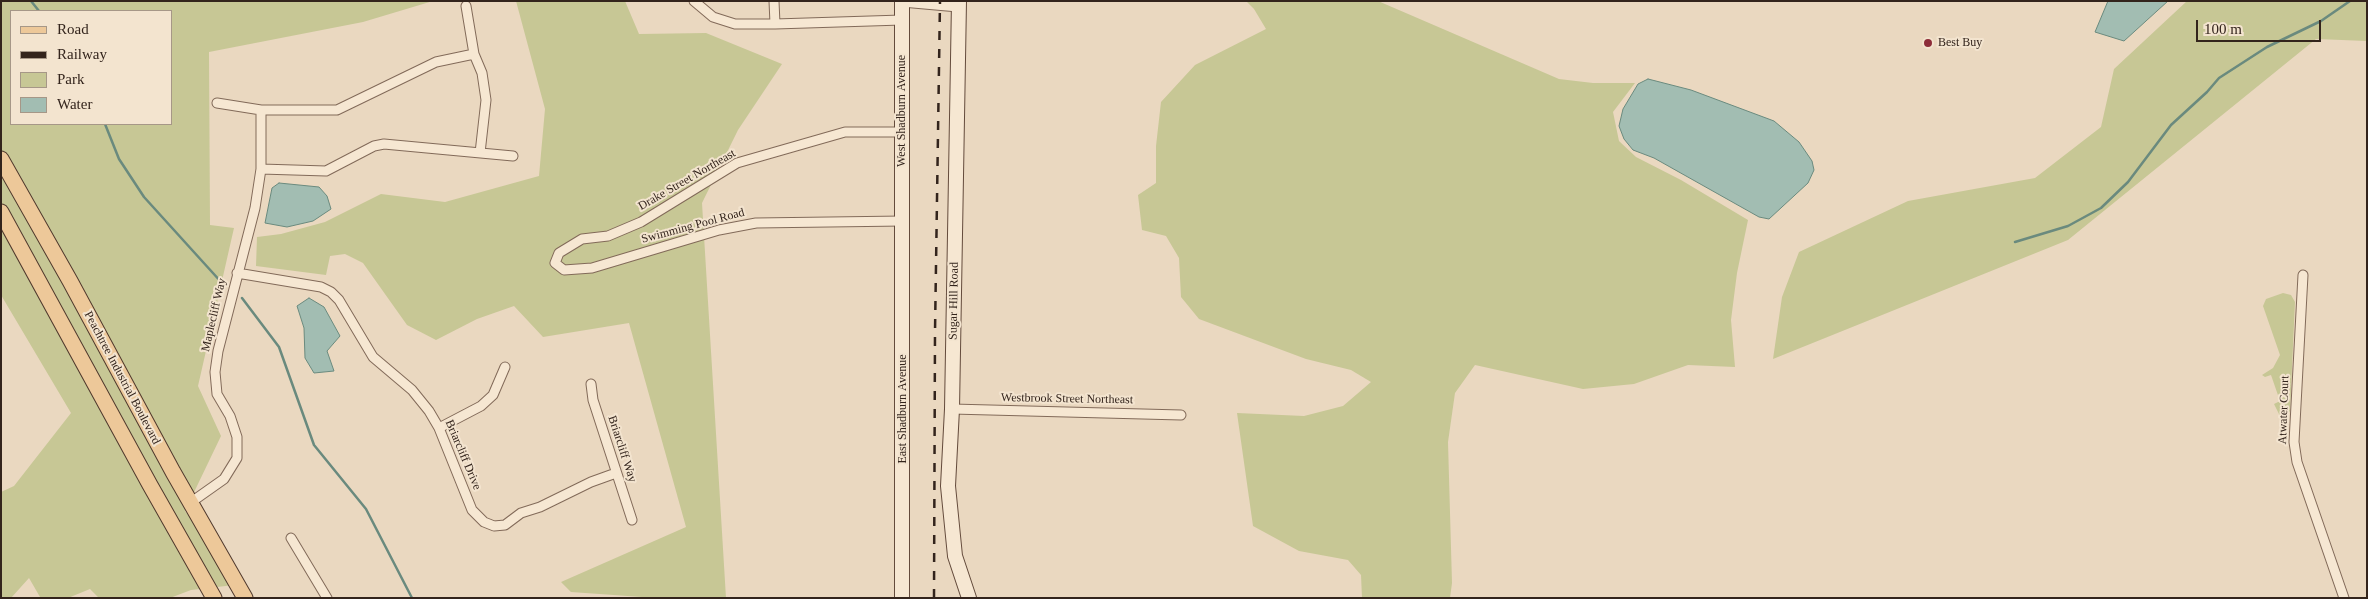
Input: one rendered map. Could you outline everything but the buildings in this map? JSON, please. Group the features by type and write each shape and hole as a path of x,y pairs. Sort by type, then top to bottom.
{"main road":[{"name":"Peachtree Industrial Boulevard","path":"1,159 190,503 245,598"},
{"name":"Peachtree Industrial Boulevard","path":"1,212 214,598"}],"street":[{"path":"694,1 712,17 735,24 902,20"},
{"path":"774,1 775,24"},
{"path":"902,2 959,4"},
{"name":"West Shadburn Avenue","path":"902,2 903,221"},
{"name":"Sugar Hill Road","path":"959,4 949,505 955,556 969,598"},
{"path":"466,6 474,54 482,73 486,100 480,153"},
{"path":"216,103 261,110 337,110 436,62 474,54"},
{"name":"Maplecliff Way","path":"190,503 224,479 237,458 237,437 230,416 217,394 215,372 237,273 255,208 261,169 261,110"},
{"name":"Drake Street Northeast","path":"555,263 558,253 582,239 608,236 641,222 737,163 845,132 902,132"},
{"path":"261,169 326,171 374,146 384,144 513,156"},
{"name":"Swimming Pool Road","path":"555,263 564,270 592,268 719,230 756,223 903,221"},
{"name":"East Shadburn Avenue","path":"902,598 903,221"},
{"name":"Briarcliff Drive","path":"237,273 321,287 331,292 339,300 373,357 412,390 438,428 472,510 484,522 494,526 504,525 521,512 540,506 590,482 616,473"},
{"name":"Atwater Court","path":"2303,275 2294,442 2297,462 2344,598"},
{"path":"438,428 480,406 494,395 505,367"},
{"name":"Briarcliff Way","path":"591,384 593,400 632,520"},
{"name":"Westbrook Street Northeast","path":"952,409 1181,415"},
{"path":"291,538 327,598"}],"green space":[{"path":"1,1 433,1 363,22 209,52 210,225 234,228 198,386 221,436 185,511 243,584 191,590 170,598 99,598 90,589 68,598 43,598 40,597 29,578 11,598 1,598 1,492 14,486 71,413 1,295"},
{"path":"516,1 625,1 639,34 706,33 782,64 738,130 702,203 726,598 656,598 571,592 561,582 686,527 629,323 543,337 514,306 477,319 436,340 407,325 363,263 345,254 330,256 326,275 256,266 257,237 281,234 325,222 381,194 445,202 539,176 545,109"},
{"path":"1246,1 1378,1 1559,79 1593,83 1635,83 1613,112 1619,141 1636,157 1681,180 1748,220 1737,273 1731,320 1735,367 1688,365 1634,384 1583,389 1475,365 1455,393 1448,442 1452,583 1450,598 1362,598 1361,575 1348,560 1299,551 1253,526 1237,413 1304,416 1343,406 1371,382 1351,370 1306,359 1199,319 1181,297 1179,258 1166,236 1142,230 1138,195 1156,183 1156,146 1161,102 1195,65 1266,29 1254,9"},
{"path":"2187,1 2367,1 2367,41 2316,39 2068,240 1773,359 1782,297 1799,252 1908,201 2035,178 2101,127 2114,69"},
{"path":"2283,293 2291,295 2295,302 2290,411 2286,417 2281,418 2274,404 2280,401 2271,375 2265,377 2262,375 2273,368 2280,355 2263,306 2266,299"}],"water":[{"path":"2108,1 2168,1 2124,41 2095,32"},
{"path":"1648,79 1691,90 1774,121 1799,142 1812,161 1814,170 1808,183 1769,219 1759,217 1654,158 1633,150 1624,139 1619,126 1623,109 1638,84"},
{"path":"279,183 319,187 327,196 331,209 313,221 287,227 265,223 272,188"},
{"path":"309,298 324,307 340,336 327,351 334,371 314,373 305,358 304,328 297,306"}],"waterway":[{"path":"31,1 38,10"},
{"path":"2015,242 2068,226 2101,208 2128,182 2171,125 2207,92 2219,78 2267,47 2321,21 2350,1"},
{"path":"105,125 119,159 144,197 222,283"},
{"path":"242,298 279,347 314,445 366,509 412,598"}],"railway":[{"path":"934,598 935,332 940,1"}],"place":[{"name":"Best Buy","path":"1928,43"}]}
